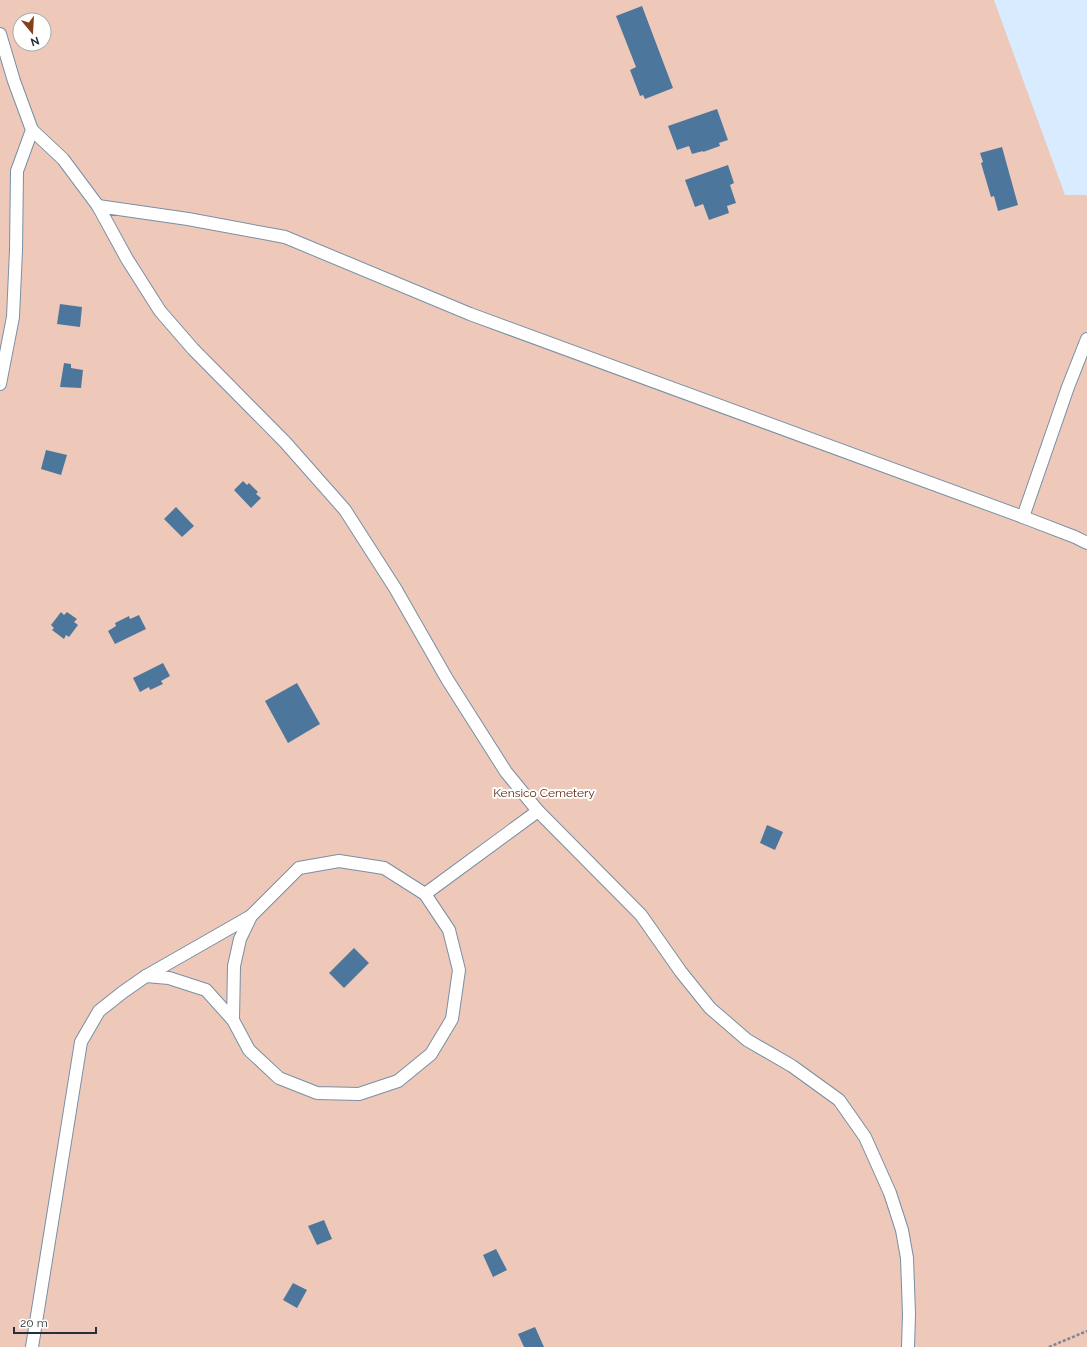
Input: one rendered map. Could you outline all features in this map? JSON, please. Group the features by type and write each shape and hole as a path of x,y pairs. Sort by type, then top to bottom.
{"lane":[{"path":"0,34 14,81 32,130 63,159 98,206 127,259 160,311 193,349 285,442 345,510 395,588 447,679 506,772 538,811 641,915 710,1008 747,1040 792,1066 839,1100 865,1137 890,1193 902,1230 907,1258 909,1314 908,1347"},
{"path":"0,384 12,317 16,250 17,171 32,130"},
{"path":"98,206 188,219 285,237 470,314 1023,517 1087,543"},
{"path":"1023,517 1068,388 1087,340"},
{"path":"425,894 538,811"},
{"path":"32,1347 81,1042 100,1011 146,976 251,916 299,868 339,861 384,868 425,894 449,930 459,970 452,1019 431,1054 398,1081 359,1094 317,1093 279,1078 249,1050 233,1020 206,990 169,978 146,976"},
{"path":"233,1020 234,966 240,939 251,916"}],"path":[{"path":"1049,1347 1087,1331"}],"green space":[{"name":"Kensico Cemetery","path":"0,0 994,0 1065,195 1087,195 1087,1347 0,1347"}],"building":[{"path":"642,6 673,88 645,99 643,95 640,96 630,70 636,67 616,16"},
{"path":"717,109 728,140 719,143 720,146 703,152 692,154 689,146 677,150 668,126"},
{"path":"1002,147 1018,205 998,211 994,196 991,197 981,163 983,162 980,153"},
{"path":"728,165 734,183 730,185 736,203 727,206 729,213 709,220 703,204 695,207 685,180"},
{"path":"60,304 82,307 80,327 57,324"},
{"path":"64,363 71,364 71,368 83,370 81,388 60,387"},
{"path":"46,450 67,455 61,475 41,469"},
{"path":"243,481 247,485 249,483 258,492 256,494 261,498 251,508 234,490"},
{"path":"176,507 194,526 182,537 164,519"},
{"path":"61,612 64,615 67,612 77,619 74,622 78,625 69,637 66,635 64,639 52,630 54,628 51,625"},
{"path":"139,615 146,629 115,644 108,631 116,626 115,623 129,616 130,619"},
{"path":"163,663 170,676 161,681 163,684 150,690 149,687 140,692 133,678"},
{"path":"297,683 320,724 288,743 265,701"},
{"path":"767,825 783,832 775,850 760,843"},
{"path":"354,948 369,963 344,988 329,973"},
{"path":"324,1220 332,1239 317,1245 308,1226"},
{"path":"496,1249 507,1270 493,1277 483,1255"},
{"path":"293,1283 307,1290 297,1308 283,1300"},
{"path":"535,1327 544,1347 524,1347 518,1334"}]}
